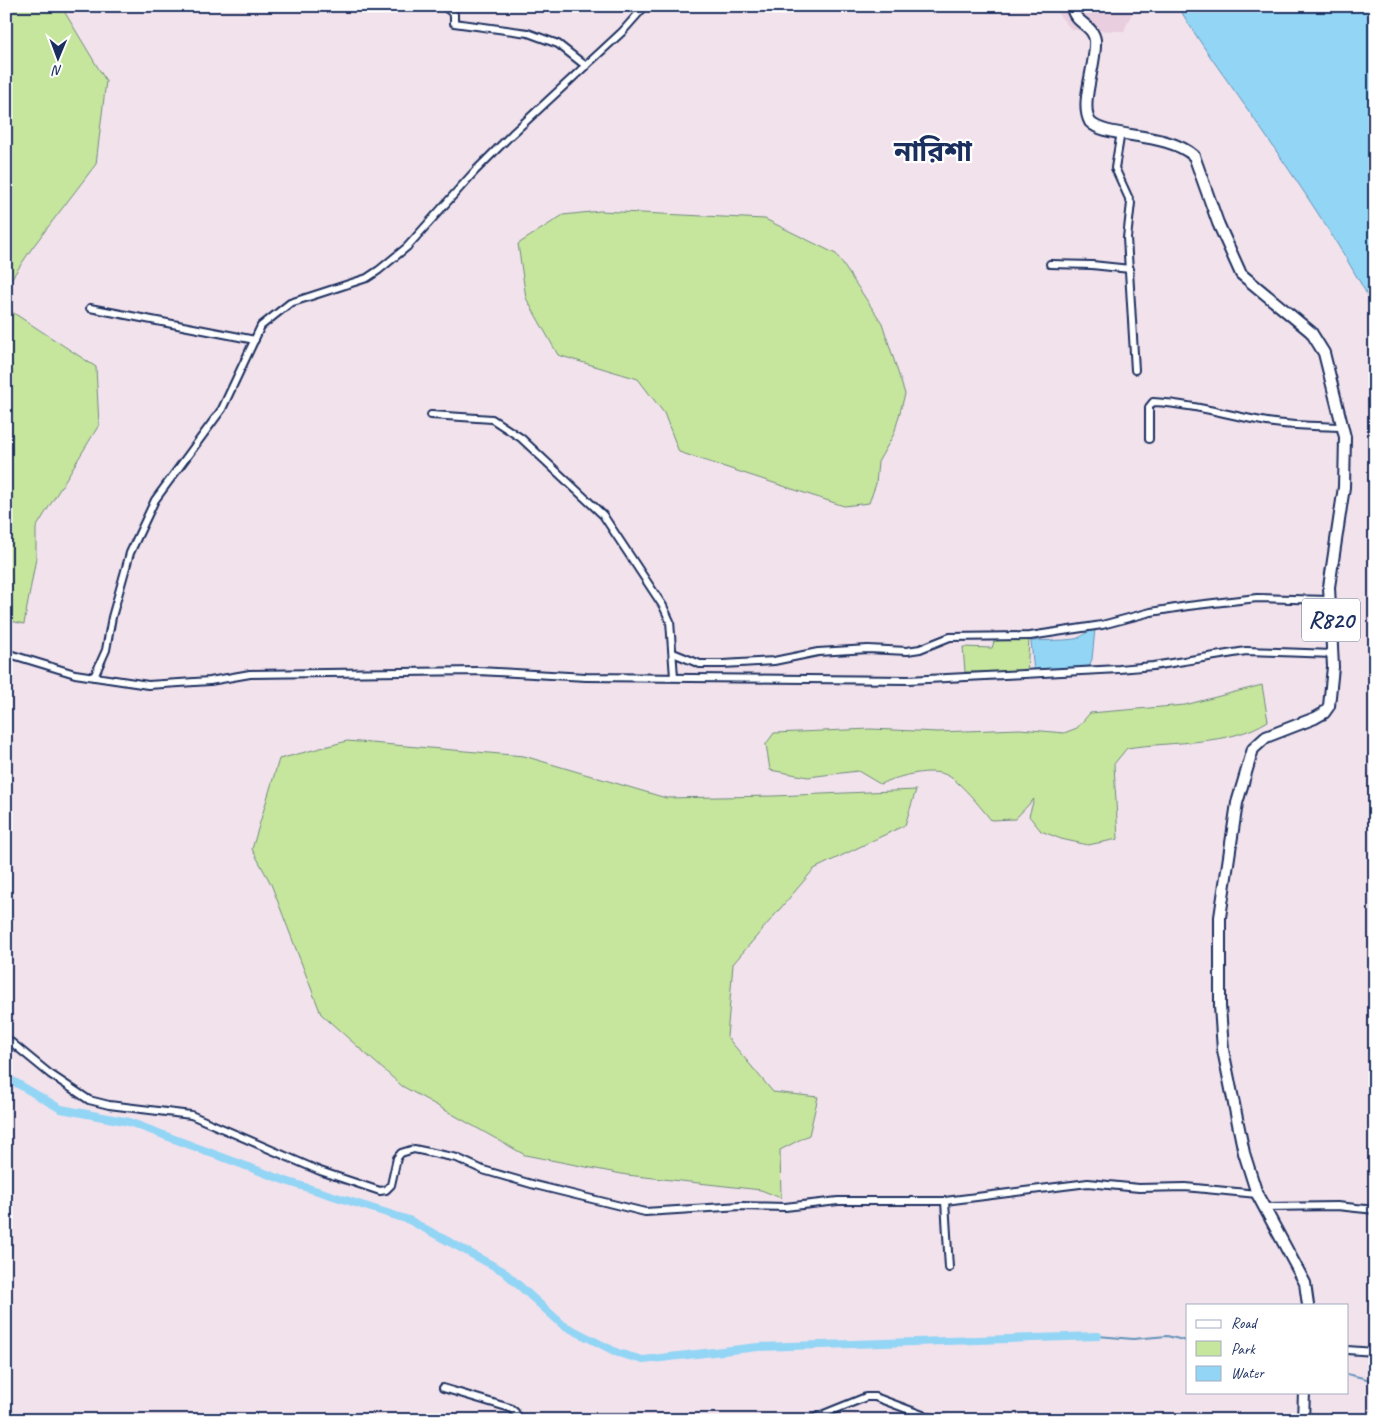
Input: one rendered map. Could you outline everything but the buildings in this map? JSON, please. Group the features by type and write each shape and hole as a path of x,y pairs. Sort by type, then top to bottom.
{"main road":[{"name":"R820","path":"1072,6 1077,19 1090,28 1095,39 1086,110 1088,118 1094,126 1161,140 1179,146 1194,156 1218,223 1241,274 1311,332 1324,354 1345,437 1344,488 1329,600 1333,654 1329,706 1324,713 1266,737 1253,749 1237,803 1220,917 1223,1050 1244,1153 1257,1194 1305,1283 1308,1304"},
{"path":"1303,1420 1304,1394"}],"street":[{"path":"438,6 446,8 454,14 454,23 528,32 558,44 586,66"},
{"path":"94,677 106,650 112,617 130,553 155,500 222,410 261,326 290,303 367,278 379,270 407,246 475,171 512,134 586,66 645,6"},
{"path":"1121,132 1115,168 1130,203 1127,238 1135,370"},
{"path":"1050,264 1092,265 1130,269"},
{"path":"90,308 255,340"},
{"path":"1149,439 1149,407 1154,402 1212,409 1266,422 1304,426 1343,427"},
{"path":"431,414 492,419 521,438 603,515 663,606 670,621 674,677"},
{"path":"673,653 700,664 723,664 774,661 818,652 868,649 907,651 950,637 1030,636 1095,626 1151,612 1188,606 1256,598 1329,600"},
{"path":"6,653 28,661 94,677 148,685 210,681 250,674 478,671 586,677 908,680 1119,669 1153,666 1246,651 1333,654"},
{"path":"6,1038 50,1074 89,1100 109,1105 191,1115 320,1171 374,1190 386,1190 391,1185 397,1158 401,1153 414,1149 456,1158 483,1170 534,1186 645,1212 741,1206 785,1207 838,1201 944,1200 1088,1183 1139,1188 1186,1187 1257,1194"},
{"path":"944,1200 949,1268"},
{"path":"1264,1207 1337,1206 1375,1210"},
{"path":"1348,1350 1375,1352"},
{"path":"442,1388 510,1408 515,1412 519,1420"},
{"path":"809,1420 866,1397 875,1396 920,1414 945,1420"}],"shaded area":[{"path":"1051,6 1135,6 1124,31 1072,30"}],"green space":[{"path":"6,6 61,6 106,81 96,164 32,248 6,287"},
{"path":"600,211 765,219 836,254 882,323 905,394 894,434 878,462 876,484 869,503 844,506 679,452 664,413 638,379 558,355 526,298 518,244 563,215"},
{"path":"6,308 96,367 99,425 36,528 36,558 24,624 6,620"},
{"path":"995,638 1029,640 1027,673 965,672 963,647 992,648"},
{"path":"1262,685 1268,721 1253,729 1218,739 1127,748 1114,764 1118,839 1088,845 1061,839 1041,831 1029,816 1034,799 1015,819 991,820 963,787 944,774 937,772 920,773 903,776 880,784 858,771 808,777 770,770 766,744 774,733 871,729 938,732 1020,729 1064,733 1077,728 1090,713 1185,705"},
{"path":"347,741 524,756 666,798 916,790 905,825 814,869 733,964 727,1037 773,1092 818,1097 809,1135 780,1150 781,1198 761,1190 627,1175 525,1155 402,1086 321,1014 271,884 252,849 279,759"}],"water":[{"path":"1178,6 1375,6 1375,309 1320,216 1207,52"},
{"path":"1095,629 1092,659 1088,669 1034,672 1031,641 1075,639"}],"waterway":[{"path":"6,1077 61,1109 129,1122 286,1181 409,1220 503,1271 563,1325 618,1353 643,1360 758,1347 1098,1336"},
{"path":"1098,1336 1133,1339 1167,1336 1186,1341"},
{"path":"1348,1374 1375,1381"}],"district":[{"name":"নারিশা","path":"933,151"}]}
